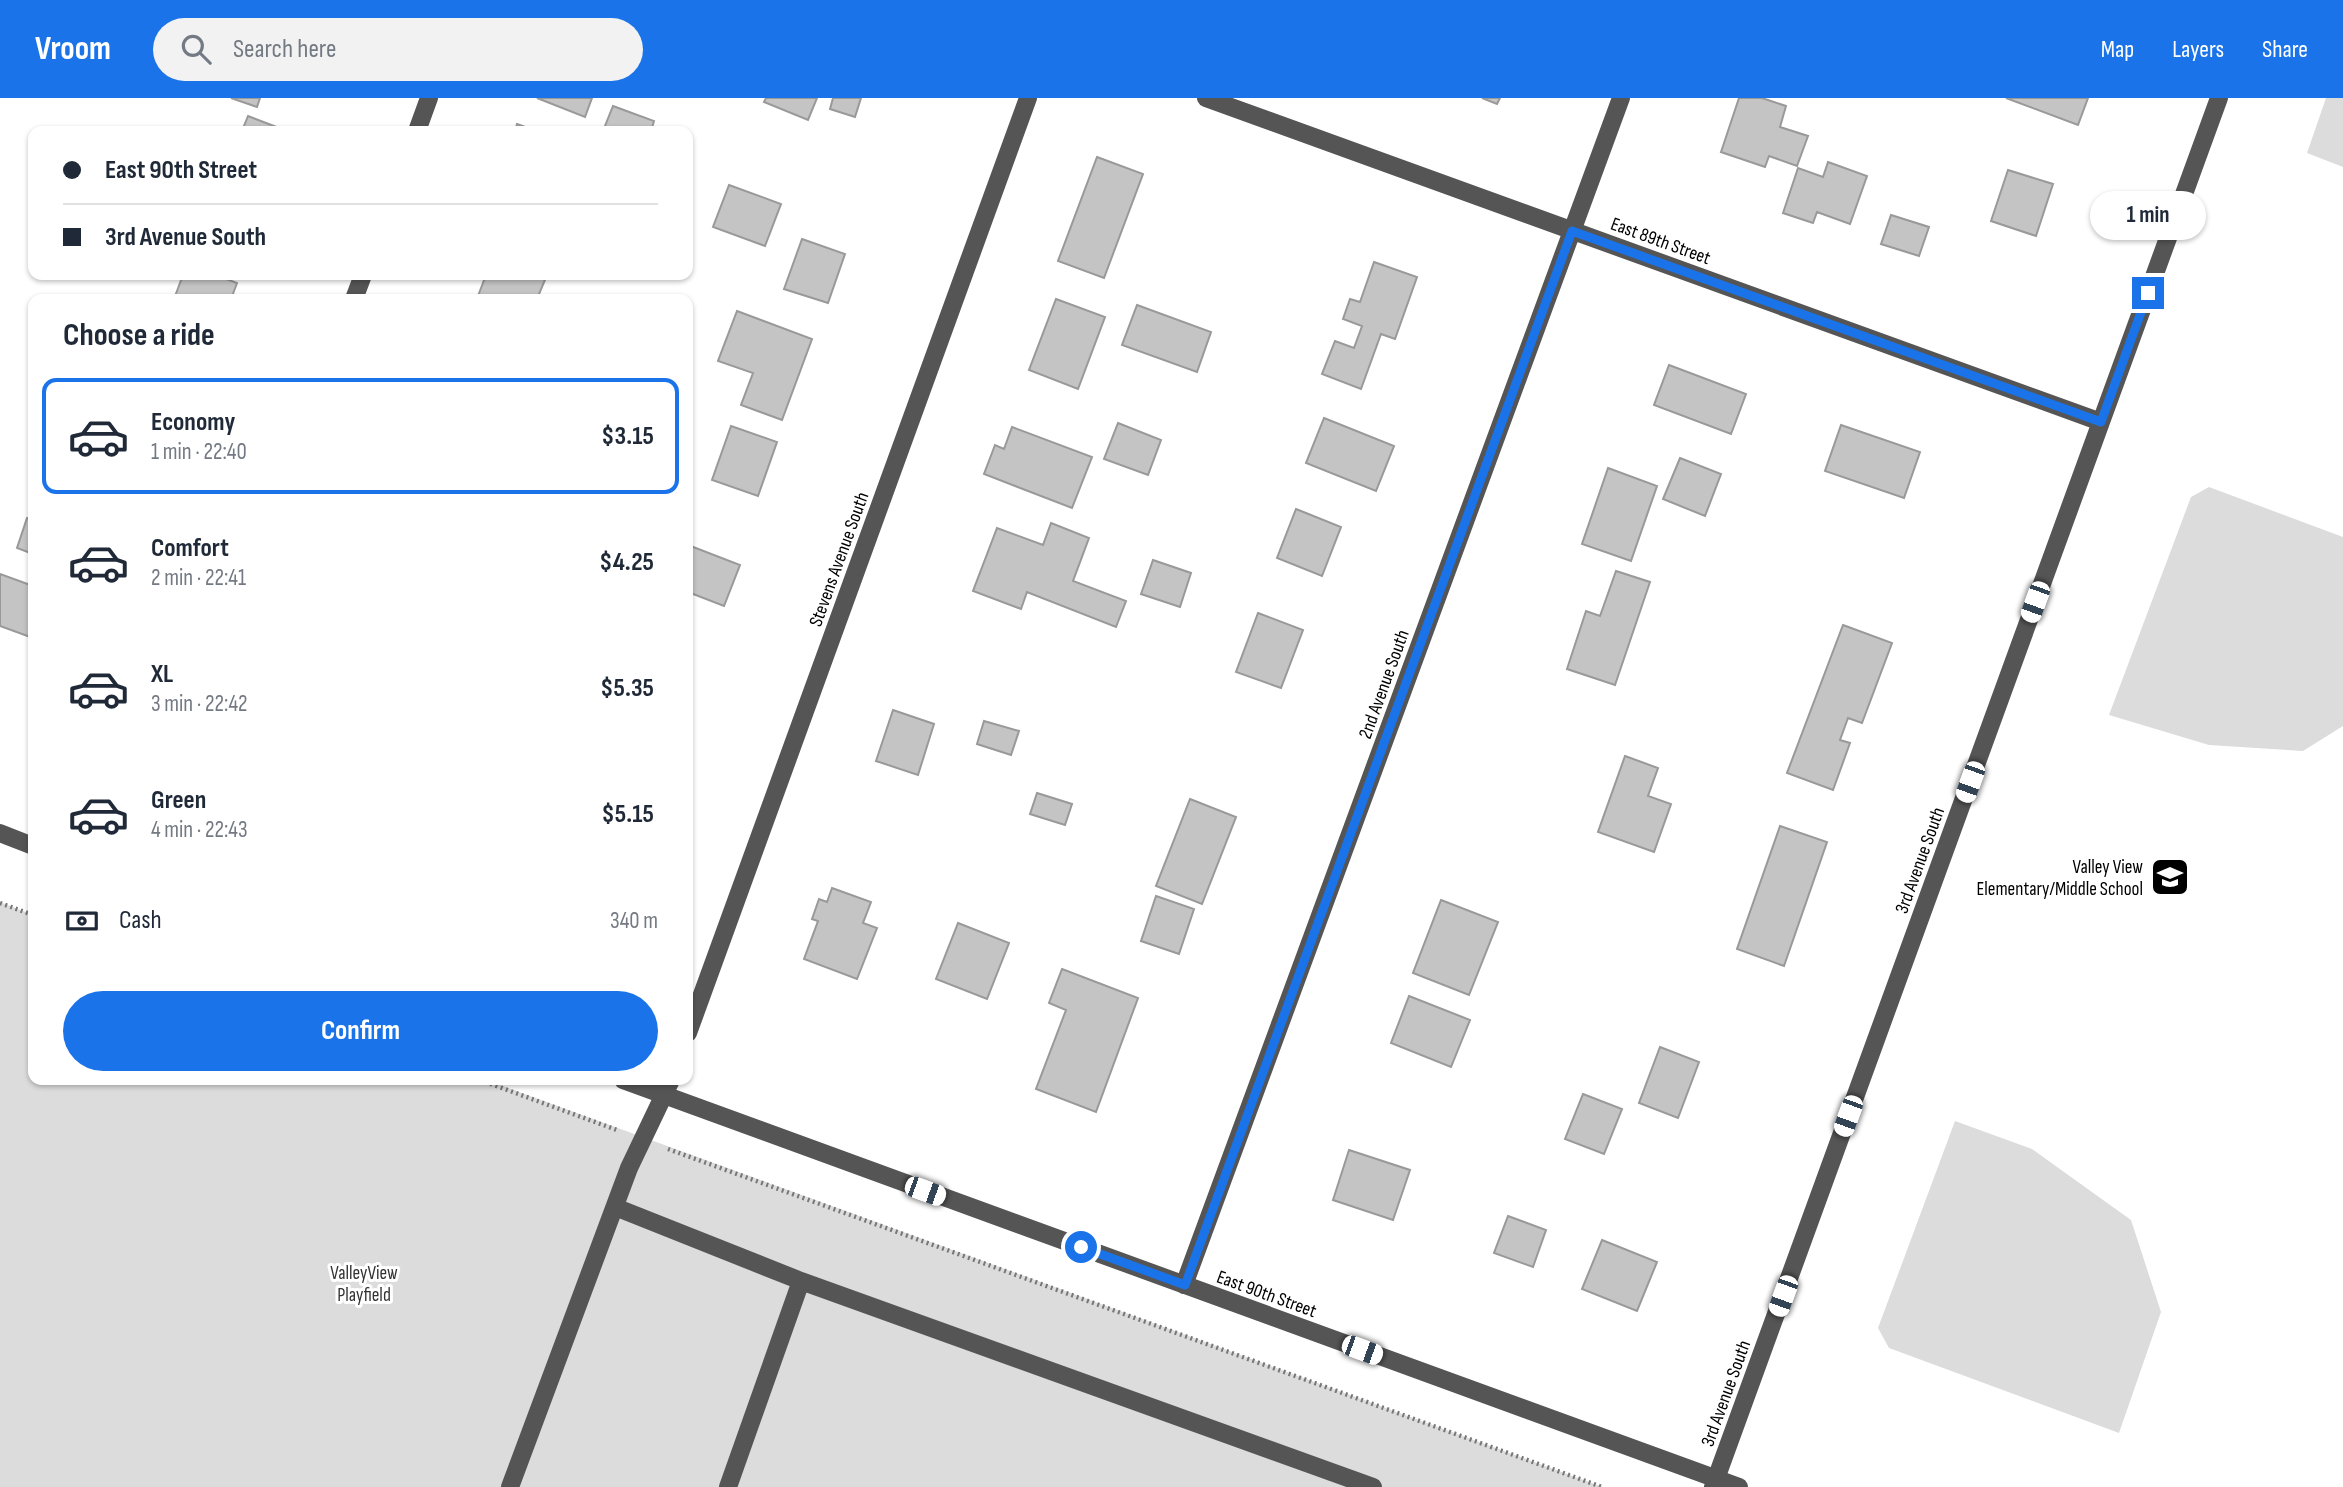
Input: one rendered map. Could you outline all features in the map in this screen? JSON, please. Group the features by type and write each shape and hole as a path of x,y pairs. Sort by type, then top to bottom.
{"street":[{"path":"418,126 429,98"},
{"name":"Stevens Avenue South","path":"693,1020 1028,98"},
{"name":"East 89th Street","path":"1206,98 2101,422"},
{"name":"2nd Avenue South","path":"1185,1285 1621,98"},
{"name":"3rd Avenue South","path":"1714,1483 2219,98"},
{"path":"0,833 28,844"},
{"path":"510,1487 615,1207 668,1088"},
{"name":"East 90th Street","path":"668,1088 1714,1483 1739,1487"},
{"path":"615,1207 801,1281 1373,1487"},
{"path":"728,1487 801,1281"}],"path":[{"path":"0,903 28,913"},
{"path":"494,1085 1602,1487"}],"green space":[{"path":"2326,98 2343,98 2343,167 2307,153"},
{"path":"2209,487 2343,537 2343,726 2303,751 2209,745 2109,715 2191,497"},
{"name":"ValleyView Playfield","path":"0,902 28,913 28,1085 500,1085 1603,1487 0,1487"},
{"path":"1955,1121 2032,1149 2131,1220 2161,1312 2119,1433 1889,1348 1878,1328"}],"building":[{"path":"231,98 260,98 257,107"},
{"path":"537,98 592,98 585,117"},
{"path":"766,98 817,98 808,120 764,102"},
{"path":"833,98 861,98 855,117 830,109"},
{"path":"1482,98 1500,98 1497,104"},
{"path":"1739,98 1762,98 1786,106 1780,127 1808,136 1797,166 1769,156 1765,167 1721,152"},
{"path":"2006,98 2088,98 2078,125"},
{"path":"613,106 654,121 652,126 605,126"},
{"path":"248,116 274,126 244,126"},
{"path":"1097,157 1143,174 1104,278 1058,261"},
{"path":"1828,162 1867,176 1850,224 1817,212 1813,223 1783,213 1798,168 1823,177"},
{"path":"2008,170 2053,184 2036,236 1991,221"},
{"path":"729,185 781,204 765,246 713,227"},
{"path":"1891,215 1929,227 1919,256 1881,244"},
{"path":"802,239 845,254 828,303 784,289"},
{"path":"1374,262 1417,277 1395,339 1381,334 1361,389 1322,374 1335,341 1354,348 1362,326 1343,319 1350,299 1360,302"},
{"path":"181,280 229,280 237,283 233,294 176,294"},
{"path":"484,280 545,280 539,294 479,294"},
{"path":"1056,299 1105,317 1078,389 1029,370"},
{"path":"1137,305 1211,332 1197,372 1122,345"},
{"path":"737,311 812,339 782,420 741,405 753,373 718,361"},
{"path":"1669,365 1746,394 1731,434 1654,405"},
{"path":"1324,418 1394,446 1376,491 1306,463"},
{"path":"1118,423 1161,440 1148,475 1104,459"},
{"path":"1841,425 1920,452 1904,498 1825,471"},
{"path":"731,426 777,442 758,496 712,480"},
{"path":"1012,427 1092,457 1072,508 984,474 995,445 1004,449"},
{"path":"1680,458 1721,474 1705,516 1663,499"},
{"path":"1608,468 1657,486 1631,561 1582,544"},
{"path":"1296,509 1341,527 1322,576 1277,558"},
{"path":"27,518 28,518 28,552 17,548"},
{"path":"1051,523 1089,538 1073,581 1126,601 1116,627 1027,592 1021,609 973,591 997,528 1043,545"},
{"path":"693,547 740,565 724,606 693,594"},
{"path":"1153,560 1191,573 1180,607 1141,594"},
{"path":"1616,571 1650,582 1615,685 1567,669 1586,611 1600,616"},
{"path":"0,574 28,584 28,636 0,626"},
{"path":"1258,613 1303,630 1281,688 1236,672"},
{"path":"1843,625 1892,643 1862,723 1848,718 1840,740 1850,743 1833,790 1787,773"},
{"path":"893,710 934,724 918,775 876,761"},
{"path":"984,721 1019,731 1011,755 977,744"},
{"path":"1625,756 1658,768 1648,796 1671,804 1654,852 1598,832"},
{"path":"1037,793 1072,804 1065,825 1030,814"},
{"path":"1190,799 1236,817 1202,904 1156,886"},
{"path":"1780,826 1827,842 1784,966 1737,949"},
{"path":"832,888 871,902 863,923 877,928 857,979 804,959 818,921 812,919 819,899 827,902"},
{"path":"1156,896 1194,909 1179,954 1141,941"},
{"path":"1441,900 1498,922 1469,995 1413,973"},
{"path":"958,923 1009,943 987,999 936,979"},
{"path":"1062,969 1138,998 1096,1112 1036,1089 1066,1010 1049,1003"},
{"path":"1409,996 1470,1020 1451,1067 1391,1043"},
{"path":"1660,1047 1699,1062 1678,1118 1639,1103"},
{"path":"1583,1094 1622,1109 1604,1154 1565,1139"},
{"path":"1349,1150 1410,1170 1393,1220 1333,1200"},
{"path":"1508,1216 1546,1230 1533,1267 1494,1253"},
{"path":"1602,1240 1657,1262 1637,1311 1582,1289"}],"place":[{"name":"Valley View Elementary/Middle School","path":"2170,877"}],"route":[{"path":"1081,1247 1185,1285 1572,231 2101,422 2148,293"}]}
